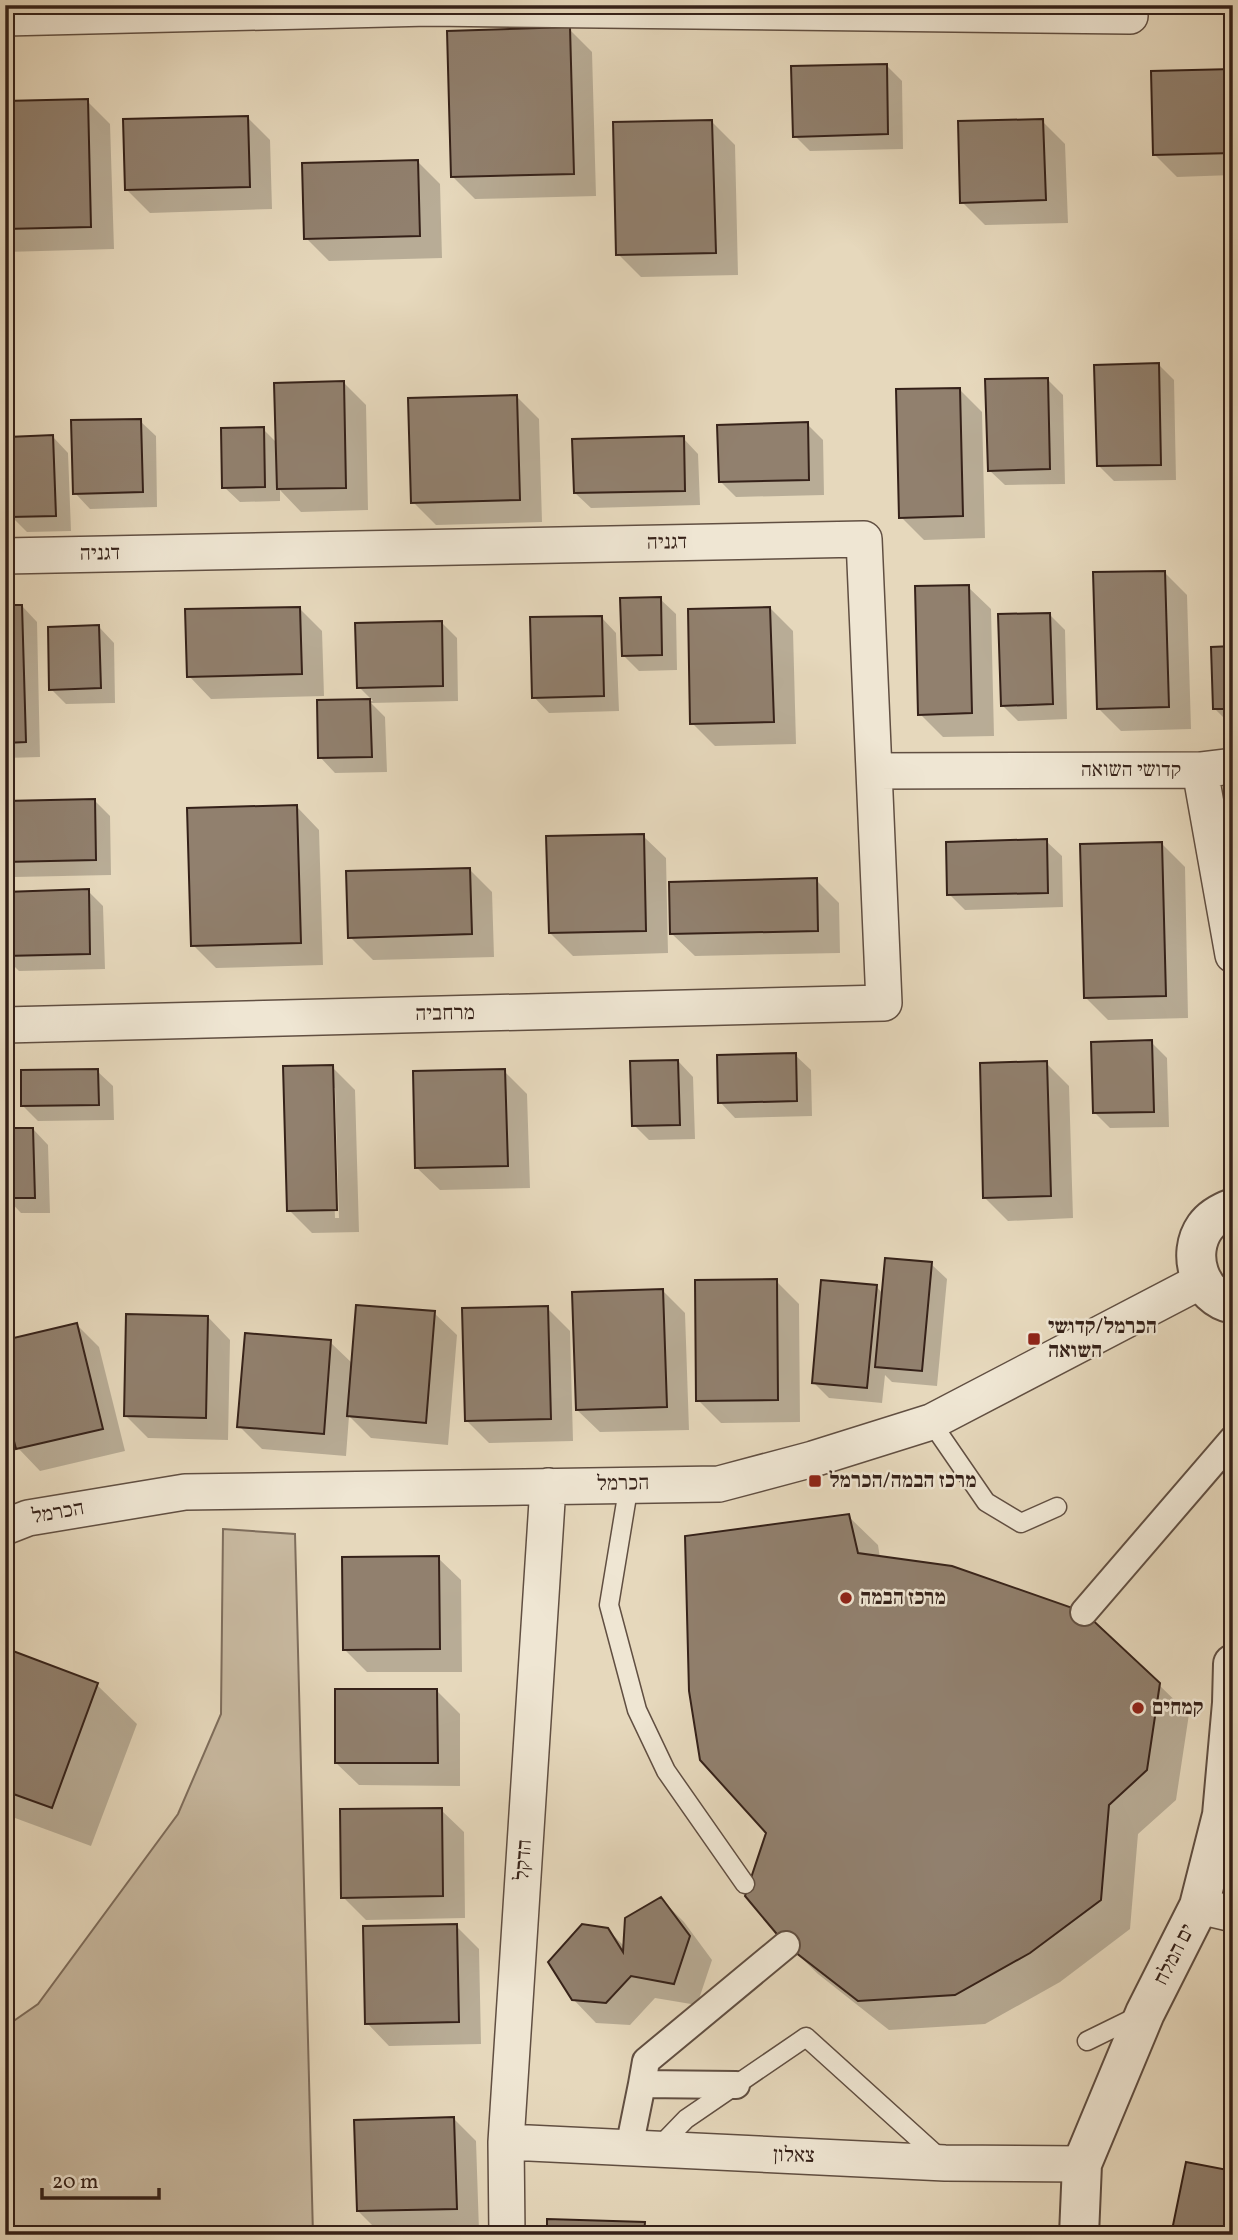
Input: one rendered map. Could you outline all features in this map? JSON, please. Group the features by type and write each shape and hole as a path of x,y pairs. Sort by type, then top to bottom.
{"street":[{"path":"5,18 429,6 1130,16"},
{"name":"דגניה","path":"5,556 864,539 884,1003"},
{"name":"קדושי השואה","path":"874,771 1217,768 1233,955"},
{"name":"מרחביה","path":"5,1025 884,1003"},
{"path":"1233,1208 1219,1213 1206,1225 1198,1240 1195,1258 1202,1281 1213,1294 1233,1304"},
{"name":"הכרמל","path":"5,1527 28,1518 185,1492 719,1484 813,1459 931,1422 1202,1281"},
{"path":"1084,1612 1233,1439"},
{"name":"הדקל","path":"507,2235 506,2142 548,1486"},
{"name":"ים המלח","path":"1079,2235 1082,2164 1145,2013 1216,1910 1233,1664"},
{"path":"642,2149 642,2084 646,2061 786,1945"},
{"path":"642,2084 736,2085"},
{"name":"צאלון","path":"506,2142 944,2163 1082,2164"}],"lane":[{"path":"931,1422 986,1502 1021,1523 1057,1507"},
{"path":"629,1484 609,1605 637,1710 666,1771 746,1884"},
{"path":"1087,2041 1145,2013"},
{"path":"642,2149 806,2037 944,2163"}],"shaded area":[{"path":"223,1529 295,1534 313,2235 5,2235 5,2027 38,2004 178,1814 221,1714"}],"building":[{"path":"570,27 574,174 451,177 447,31"},
{"path":"887,64 888,134 793,137 791,66"},
{"path":"1233,69 1233,153 1153,155 1151,71"},
{"path":"88,99 91,227 5,229 5,101"},
{"path":"248,116 250,187 125,190 123,119"},
{"path":"1043,119 1046,200 960,203 958,121"},
{"path":"712,120 716,253 616,255 613,122"},
{"path":"418,160 420,236 304,239 302,163"},
{"path":"1159,363 1161,465 1097,466 1094,365"},
{"path":"1048,378 1050,469 988,471 985,379"},
{"path":"344,381 346,488 277,489 274,383"},
{"path":"960,388 963,516 899,518 896,389"},
{"path":"517,395 520,500 411,503 408,398"},
{"path":"141,419 143,492 73,494 71,420"},
{"path":"808,422 809,480 719,482 717,425"},
{"path":"264,427 265,487 222,488 221,428"},
{"path":"53,435 56,516 10,517 8,437"},
{"path":"684,436 685,491 574,493 572,439"},
{"path":"1165,571 1169,707 1097,709 1093,572"},
{"path":"969,585 972,713 918,715 915,586"},
{"path":"661,597 662,655 622,656 620,598"},
{"path":"5,605 22,605 26,742 5,743"},
{"path":"300,607 302,674 187,677 185,609"},
{"path":"770,607 774,722 690,724 688,609"},
{"path":"1050,613 1053,704 1001,706 998,614"},
{"path":"602,616 604,696 532,698 530,617"},
{"path":"442,621 443,686 357,688 355,623"},
{"path":"99,625 101,688 49,690 48,627"},
{"path":"1233,646 1233,709 1213,709 1211,647"},
{"path":"370,699 372,757 318,758 317,700"},
{"path":"95,799 96,860 5,862 5,801"},
{"path":"297,805 301,943 191,946 187,808"},
{"path":"644,834 646,931 549,933 546,836"},
{"path":"1047,839 1048,893 947,895 946,842"},
{"path":"1162,842 1166,996 1084,998 1080,844"},
{"path":"470,868 472,934 348,938 346,871"},
{"path":"817,878 818,931 670,934 669,882"},
{"path":"89,889 90,954 5,956 5,892"},
{"path":"1152,1040 1154,1112 1093,1113 1091,1042"},
{"path":"796,1053 797,1101 718,1103 717,1055"},
{"path":"678,1060 680,1125 632,1126 630,1061"},
{"path":"1047,1061 1051,1196 983,1198 980,1063"},
{"path":"333,1065 337,1210 287,1211 283,1066"},
{"path":"98,1069 99,1105 21,1106 21,1070"},
{"path":"505,1069 508,1166 415,1168 413,1071"},
{"path":"5,1128 33,1128 35,1198 5,1198"},
{"path":"885,1258 932,1262 922,1371 875,1367"},
{"path":"777,1279 778,1400 696,1401 695,1280"},
{"path":"821,1280 877,1285 867,1388 812,1383"},
{"path":"663,1289 667,1407 576,1410 572,1292"},
{"path":"356,1305 435,1311 426,1423 347,1416"},
{"path":"548,1306 551,1419 465,1421 462,1308"},
{"path":"126,1314 208,1316 206,1418 124,1416"},
{"path":"77,1323 103,1429 16,1449 5,1406 5,1340"},
{"path":"245,1333 331,1340 324,1434 237,1427"},
{"path":"849,1514 858,1553 952,1566 1084,1612 1160,1683 1147,1770 1109,1805 1101,1900 1030,1953 955,1995 858,2001 786,1945 745,1896 766,1833 700,1760 689,1691 685,1536"},
{"path":"439,1556 440,1649 343,1650 342,1557"},
{"path":"5,1648 98,1683 52,1808 5,1791"},
{"path":"335,1689 437,1689 438,1763 335,1763"},
{"path":"442,1808 443,1896 341,1898 340,1809"},
{"path":"661,1897 690,1936 674,1984 631,1976 606,2003 572,2000 548,1962 582,1924 608,1928 623,1952 625,1918"},
{"path":"457,1924 459,2022 365,2024 363,1926"},
{"path":"454,2117 457,2209 357,2211 354,2120"},
{"path":"1186,2162 1233,2171 1233,2235 1171,2235"},
{"path":"547,2219 645,2222 644,2235 547,2235"}],"place":[{"name":"הכרמל/קדושי השואה","path":"1034,1339"},
{"name":"מרכז הבמה/הכרמל","path":"815,1481"},
{"name":"מרכז הבמה","path":"846,1598"},
{"name":"קמחים","path":"1138,1708"}]}
